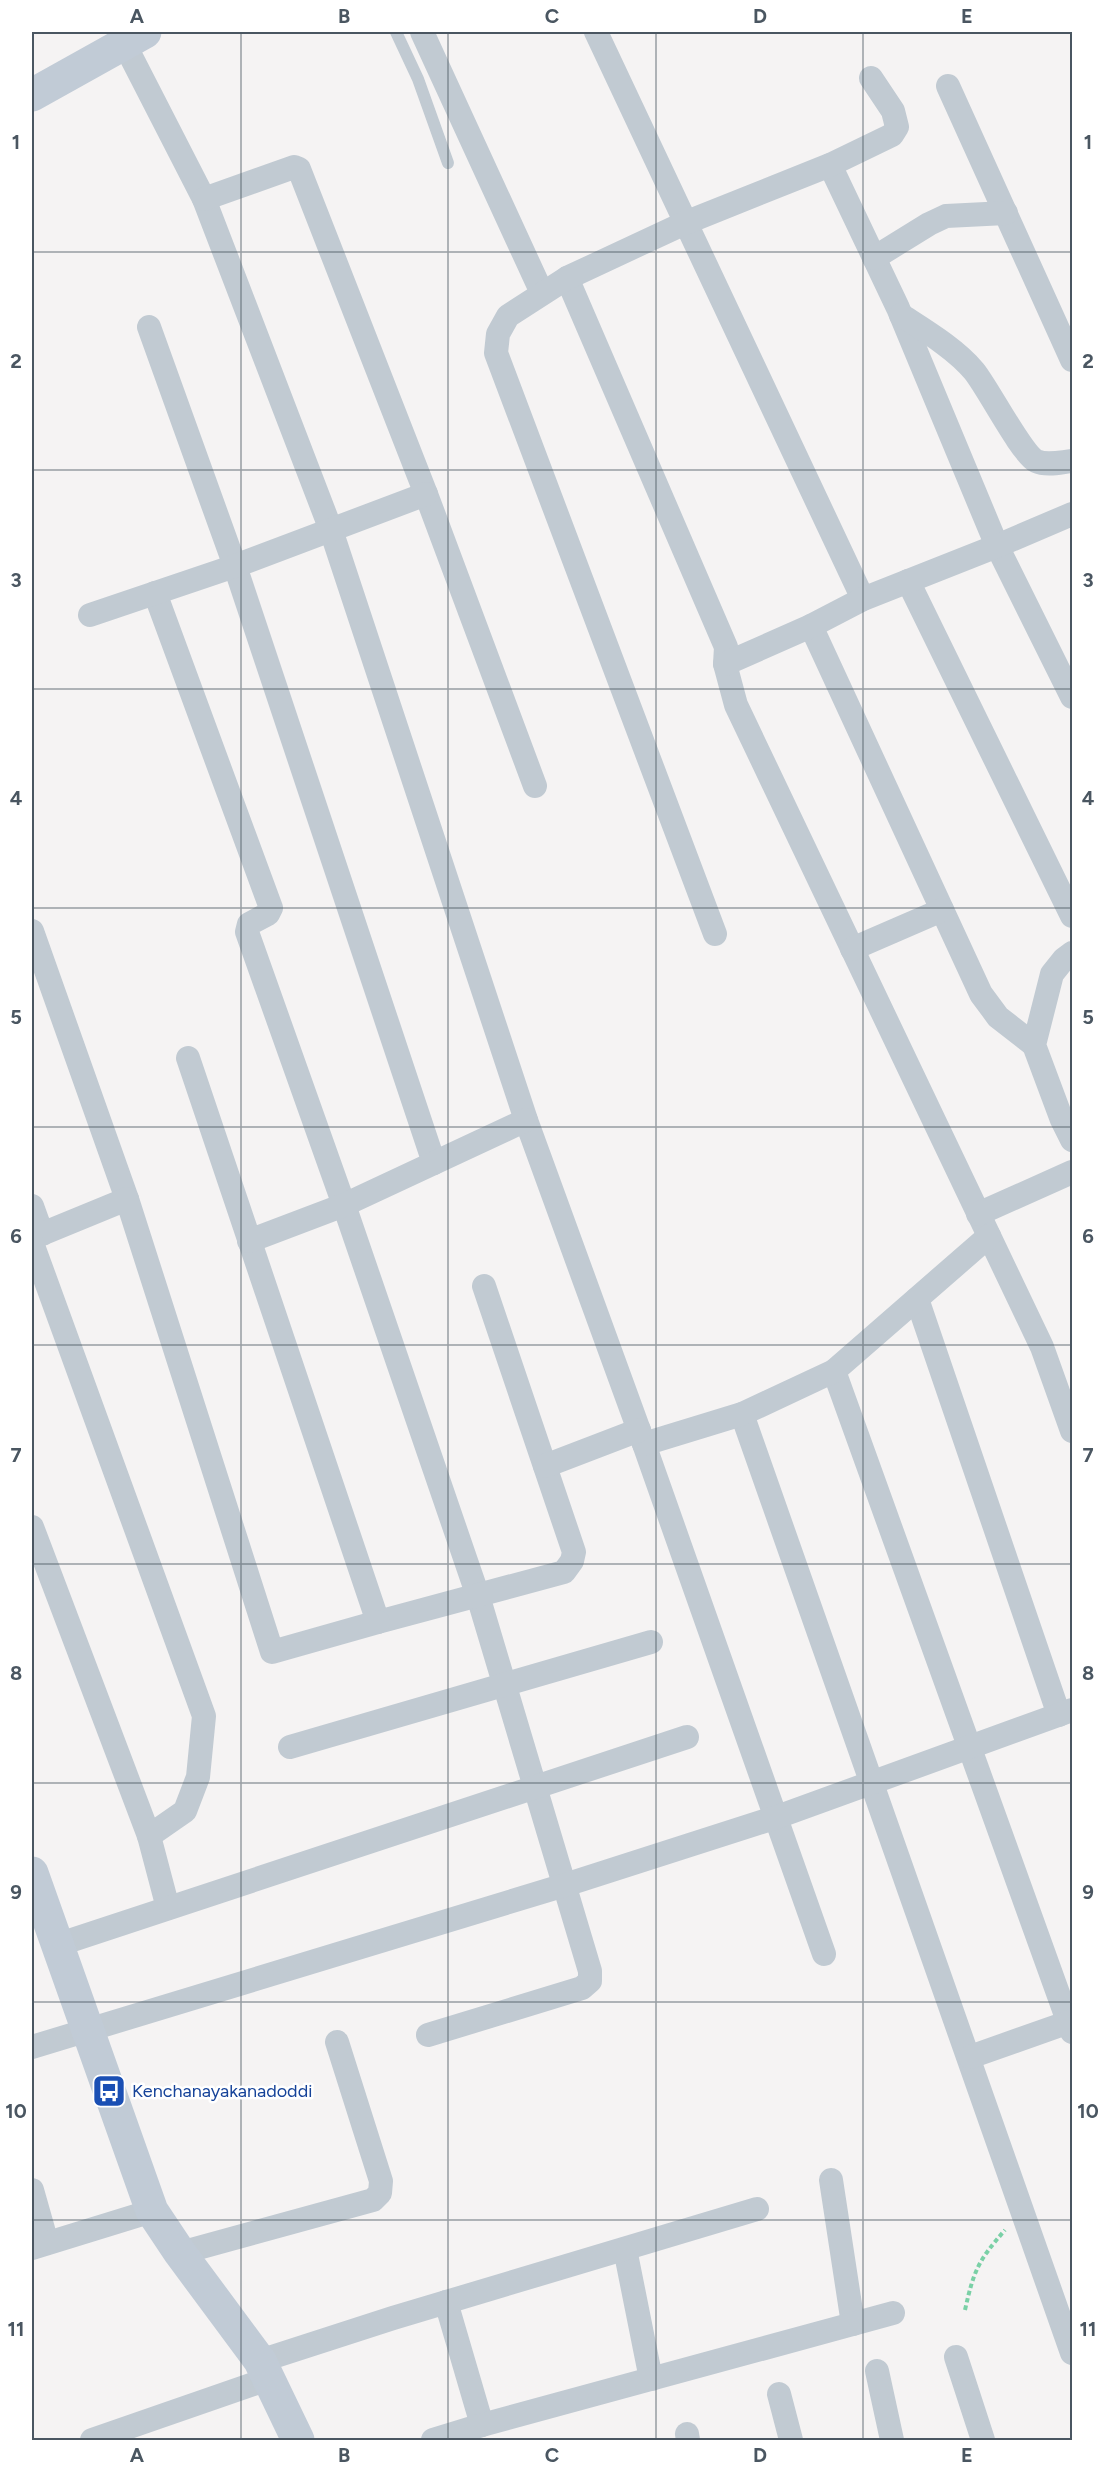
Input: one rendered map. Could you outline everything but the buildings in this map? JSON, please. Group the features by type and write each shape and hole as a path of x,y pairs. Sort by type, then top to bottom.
{"street":[{"path":"422,32 542,293"},
{"path":"596,32 863,599"},
{"path":"32,95 135,37 204,199 331,530 526,1120 642,1437 824,1954"},
{"path":"715,934 496,354 498,334 508,315 567,278 685,223 830,165 892,135 897,127 893,111 870,78"},
{"path":"948,86 1072,360"},
{"path":"830,165 901,315 997,546 1072,697"},
{"path":"204,199 294,167 298,169 426,494 535,786"},
{"path":"874,258 946,216 1006,213"},
{"path":"567,278 726,647 724,664 736,705 1042,1347 1072,1431"},
{"path":"901,315 933,336 972,369 1023,449 1036,460 1049,463 1072,461"},
{"path":"149,327 236,566 434,1163"},
{"path":"90,615 236,566 426,494"},
{"path":"724,664 812,626 863,599 1072,514"},
{"path":"908,581 1072,916"},
{"path":"155,592 271,908 268,914 249,924 247,932 344,1205 478,1596 591,1971 590,1981 582,1988 429,2035"},
{"path":"812,626 981,994 998,1017 1034,1045 1062,1120 1072,1140"},
{"path":"852,949 942,910"},
{"path":"32,931 127,1199 272,1652 564,1572 572,1561 574,1552 484,1286"},
{"path":"1034,1045 1052,974 1072,953"},
{"path":"188,1058 378,1622"},
{"path":"249,1241 344,1205 526,1120"},
{"path":"978,1214 1072,1172"},
{"path":"35,1238 127,1199"},
{"path":"32,1206 35,1238 204,1716 198,1777 185,1811 148,1836"},
{"path":"545,1466 642,1437 742,1414 834,1371 989,1236"},
{"path":"32,2047 565,1885 777,1816 1066,1713 917,1299"},
{"path":"834,1371 1071,2025 970,2057"},
{"path":"742,1414 970,2057 1072,2354"},
{"path":"32,1527 148,1836 168,1908"},
{"path":"290,1748 651,1642"},
{"path":"45,1928 168,1908 687,1737"},
{"path":"32,1873 45,1928 87,2030 152,2211 264,2370 298,2440"},
{"path":"180,2253 373,2200 380,2193 381,2181 338,2042"},
{"path":"831,2180 853,2324"},
{"path":"32,2190 39,2245 152,2211"},
{"path":"92,2440 264,2370 446,2302 757,2209"},
{"path":"625,2249 651,2379"},
{"path":"446,2302 482,2425"},
{"path":"433,2440 893,2313"},
{"path":"956,2357 983,2440"},
{"path":"877,2371 892,2440"},
{"path":"779,2394 791,2440"}],"lane":[{"path":"396,32 418,79 448,163"}],"path":[{"path":"965,2310 972,2276 982,2256 1023,2210"}],"place":[{"name":"Kenchanayakanadoddi","path":"109,2091"}]}
